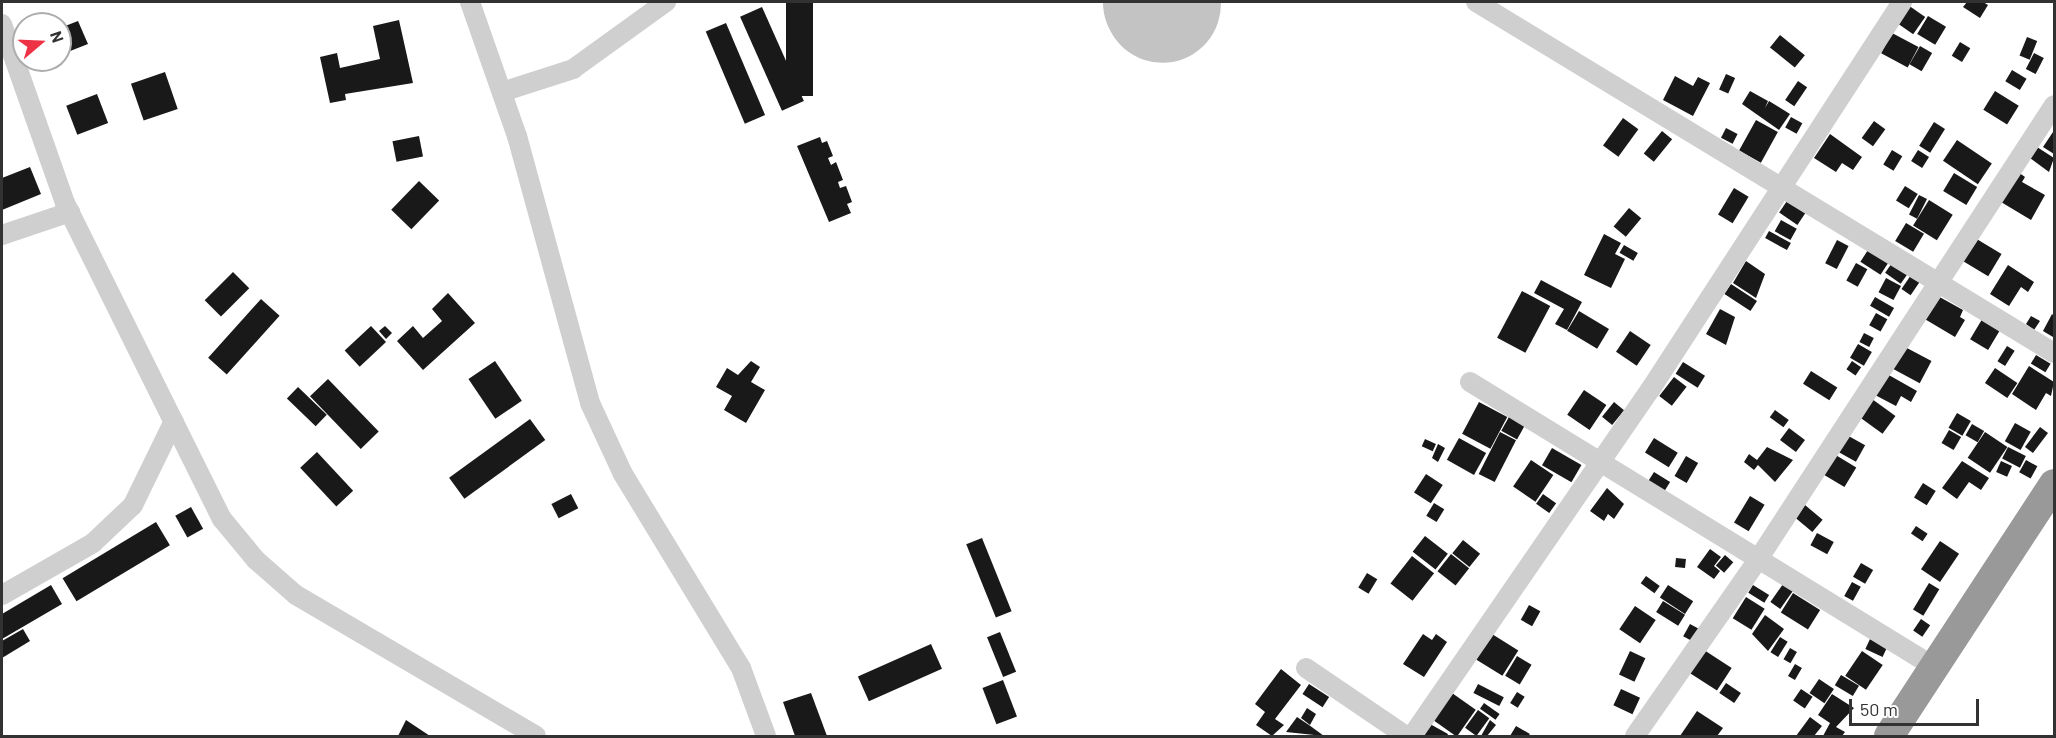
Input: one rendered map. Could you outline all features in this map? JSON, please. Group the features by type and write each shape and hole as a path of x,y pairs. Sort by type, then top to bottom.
{"highway":[{"path":"1888,736 2052,495"}],"street":[{"path":"470,2 502,92 590,403 623,474 741,668 766,736"},
{"path":"502,92 573,69 666,2"},
{"path":"1476,2 2055,353"},
{"path":"1412,736 1600,463 1902,2"},
{"path":"2,24 70,212 222,519 256,561 297,595 536,736"},
{"path":"1635,736 1757,561 2055,105"},
{"path":"2,235 70,212"},
{"path":"1470,382 1757,561 1936,668"},
{"path":"2,595 93,543 133,505 174,421"},
{"path":"1306,668 1406,736"}],"building":[{"path":"786,2 813,2 813,96 786,96"},
{"path":"1967,2 1983,2 1988,5 1980,18 1963,7"},
{"path":"1908,5 1925,17 1913,34 1896,22"},
{"path":"762,7 804,101 782,111 740,17"},
{"path":"1928,16 1946,27 1935,45 1917,34"},
{"path":"399,20 413,83 345,94 346,100 330,103 320,57 337,53 340,68 380,59 373,26"},
{"path":"78,21 88,44 72,50 72,23"},
{"path":"726,23 765,115 745,124 706,32"},
{"path":"1892,33 1918,47 1908,67 1881,53"},
{"path":"1780,35 1805,55 1795,68 1770,47"},
{"path":"2027,37 2037,41 2030,60 2020,56"},
{"path":"1960,42 1970,48 1962,62 1952,56"},
{"path":"1920,46 1932,53 1922,71 1910,64"},
{"path":"2034,53 2044,58 2036,74 2026,69"},
{"path":"2012,70 2027,79 2020,90 2005,81"},
{"path":"165,72 178,109 144,121 131,84"},
{"path":"1726,74 1735,78 1728,94 1719,90"},
{"path":"1675,76 1693,86 1698,77 1710,83 1693,116 1663,100"},
{"path":"1798,81 1807,87 1794,106 1785,100"},
{"path":"1750,91 1768,101 1765,108 1769,101 1790,114 1779,130 1742,104"},
{"path":"1995,91 2019,106 2007,124 1983,110"},
{"path":"97,94 108,123 77,135 66,106"},
{"path":"1791,117 1802,123 1797,134 1785,127"},
{"path":"1623,118 1638,129 1618,157 1603,146"},
{"path":"1756,120 1778,132 1761,163 1739,151"},
{"path":"1874,121 1885,129 1873,146 1862,138"},
{"path":"1934,122 1945,129 1930,153 1919,146"},
{"path":"1726,128 1738,134 1733,144 1721,138"},
{"path":"1662,131 1672,139 1654,162 1644,154"},
{"path":"2054,133 2054,154 2043,147"},
{"path":"1830,134 1862,157 1853,170 1842,163 1836,172 1814,158"},
{"path":"419,136 423,157 397,162 392,141"},
{"path":"820,137 822,143 827,141 833,156 828,158 831,165 836,162 843,180 838,182 840,188 846,186 852,202 847,204 851,213 829,222 797,146"},
{"path":"1957,140 1992,163 1978,184 1943,161"},
{"path":"2037,147 2054,158 2049,172 2030,158"},
{"path":"1892,150 1902,156 1894,171 1883,165"},
{"path":"1918,150 1929,157 1922,168 1911,161"},
{"path":"30,167 41,194 2,210 2,178"},
{"path":"2018,172 2025,177 2022,182 2045,195 2031,220 2001,202"},
{"path":"1954,173 1977,187 1966,205 1943,191"},
{"path":"419,181 439,200 411,229 391,210"},
{"path":"1905,186 1918,194 1909,208 1896,200"},
{"path":"1734,188 1749,197 1733,223 1718,215"},
{"path":"1919,195 1927,199 1917,219 1909,215"},
{"path":"1929,200 1953,215 1937,240 1913,225"},
{"path":"1787,201 1805,213 1797,225 1779,213"},
{"path":"1629,208 1641,218 1626,237 1614,226"},
{"path":"1781,220 1797,229 1790,240 1775,231"},
{"path":"1906,223 1924,234 1913,252 1895,241"},
{"path":"1769,231 1791,243 1787,250 1765,238"},
{"path":"1604,234 1621,243 1615,254 1625,259 1611,288 1584,275"},
{"path":"1975,238 2002,254 1988,276 1962,260"},
{"path":"1837,240 1849,246 1837,269 1825,263"},
{"path":"1624,245 1638,253 1633,261 1620,253"},
{"path":"1868,250 1888,263 1881,275 1860,262"},
{"path":"1746,261 1765,274 1756,298 1733,283"},
{"path":"1856,263 1867,269 1858,287 1846,280"},
{"path":"1892,263 1908,274 1901,284 1885,273"},
{"path":"2008,265 2034,282 2028,292 2021,287 2009,306 1990,294"},
{"path":"233,272 249,288 221,317 205,300"},
{"path":"1911,275 1920,281 1911,295 1901,289"},
{"path":"1886,278 1901,286 1893,300 1878,292"},
{"path":"1541,280 1582,302 1567,330 1555,324 1564,309 1534,293"},
{"path":"1731,284 1757,301 1750,311 1724,294"},
{"path":"1522,291 1550,306 1525,353 1497,338"},
{"path":"448,293 475,323 423,370 397,341 413,326 423,338 442,321 432,309"},
{"path":"1936,295 1963,310 1960,317 1965,320 1955,337 1923,318"},
{"path":"1875,297 1894,308 1889,317 1870,306"},
{"path":"261,299 280,316 227,374 208,358"},
{"path":"1720,309 1735,317 1726,345 1706,334"},
{"path":"1579,311 1609,329 1597,349 1567,331"},
{"path":"1876,313 1887,319 1881,332 1869,325"},
{"path":"2052,314 2054,316 2053,337 2043,331"},
{"path":"1984,316 2002,327 1988,350 1970,339"},
{"path":"2031,316 2040,321 2034,330 2026,324"},
{"path":"371,326 386,342 360,367 345,351"},
{"path":"385,326 392,333 386,339 379,331"},
{"path":"1630,331 1651,345 1637,366 1616,352"},
{"path":"1864,333 1874,338 1869,347 1859,342"},
{"path":"1858,344 1872,352 1864,366 1850,358"},
{"path":"2007,346 2015,351 2005,366 1997,361"},
{"path":"1905,347 1931,361 1920,383 1893,369"},
{"path":"2036,355 2051,364 2045,372 2031,364"},
{"path":"495,361 522,401 495,419 468,379"},
{"path":"751,361 760,367 751,382 765,390 746,423 724,410 732,396 716,387 727,368 738,375"},
{"path":"1852,361 1861,367 1856,375 1846,369"},
{"path":"1683,362 1705,376 1698,388 1676,374"},
{"path":"2029,366 2054,382 2051,396 2046,393 2036,410 2012,394"},
{"path":"1995,368 2017,383 2007,398 1985,383"},
{"path":"1811,371 1837,387 1829,400 1803,384"},
{"path":"1887,374 1917,391 1911,402 1901,396 1896,406 1875,395"},
{"path":"1674,377 1687,387 1672,406 1659,396"},
{"path":"328,379 379,432 361,449 310,396"},
{"path":"298,387 327,415 316,426 287,399"},
{"path":"1584,390 1606,405 1590,430 1567,415"},
{"path":"1872,399 1895,416 1883,434 1859,417"},
{"path":"1479,402 1507,417 1490,449 1462,434"},
{"path":"1614,402 1624,410 1612,425 1602,417"},
{"path":"1775,410 1789,420 1783,427 1770,417"},
{"path":"1957,413 1971,421 1962,436 1948,428"},
{"path":"1510,415 1526,424 1517,439 1501,431"},
{"path":"530,419 545,440 464,499 449,478"},
{"path":"2015,423 2031,432 2021,450 2005,441"},
{"path":"1972,424 1984,431 1978,442 1966,435"},
{"path":"2040,427 2048,433 2033,453 2025,447"},
{"path":"1789,428 1805,440 1796,452 1780,440"},
{"path":"1949,430 1961,437 1954,450 1942,443"},
{"path":"1500,432 1516,440 1495,482 1479,474"},
{"path":"1985,432 2007,447 1990,473 1968,458"},
{"path":"1845,434 1865,445 1856,462 1836,451"},
{"path":"1459,438 1486,453 1474,475 1447,460"},
{"path":"1654,438 1678,453 1669,467 1645,452"},
{"path":"1425,439 1436,444 1433,451 1422,446"},
{"path":"1438,444 1445,448 1438,462 1432,458"},
{"path":"1767,447 1793,460 1775,482 1758,465 1754,470 1744,462 1749,454 1757,460"},
{"path":"2008,447 2026,456 2020,468 2002,459"},
{"path":"1552,448 1581,465 1571,482 1542,465"},
{"path":"317,452 353,491 336,506 300,468"},
{"path":"1834,454 1856,467 1844,487 1822,474"},
{"path":"1686,456 1698,463 1687,483 1674,476"},
{"path":"1531,460 1553,475 1535,502 1513,487"},
{"path":"2026,460 2037,466 2031,479 2019,472"},
{"path":"1962,461 1989,478 1981,490 1969,482 1957,499 1942,488"},
{"path":"2001,461 2012,466 2007,477 1996,472"},
{"path":"1654,472 1670,482 1663,494 1647,484"},
{"path":"1426,474 1443,485 1431,503 1414,492"},
{"path":"1923,483 1936,491 1927,505 1914,497"},
{"path":"1607,488 1624,504 1614,519 1608,514 1604,521 1590,511"},
{"path":"571,494 578,508 559,518 551,504"},
{"path":"1543,494 1556,503 1549,513 1536,504"},
{"path":"1750,496 1765,505 1749,531 1734,523"},
{"path":"1434,503 1444,509 1437,522 1426,516"},
{"path":"1805,505 1823,520 1812,532 1795,517"},
{"path":"191,507 203,529 187,538 175,516"},
{"path":"156,522 170,545 76,601 63,578"},
{"path":"1916,526 1928,534 1923,541 1911,533"},
{"path":"1817,533 1834,542 1827,554 1810,545"},
{"path":"1425,536 1448,554 1436,570 1413,552"},
{"path":"982,538 1012,611 996,618 966,544"},
{"path":"1463,540 1480,554 1469,567 1452,553"},
{"path":"1940,541 1959,554 1940,582 1921,569"},
{"path":"1710,549 1721,557 1714,566 1720,571 1714,579 1697,567"},
{"path":"1451,554 1469,568 1456,585 1437,571"},
{"path":"1725,555 1733,562 1724,573 1716,566"},
{"path":"1412,556 1434,573 1413,601 1390,584"},
{"path":"1676,558 1686,559 1685,568 1675,567"},
{"path":"1861,563 1873,570 1865,584 1853,577"},
{"path":"1367,573 1377,579 1369,594 1358,588"},
{"path":"1646,576 1660,586 1654,593 1641,583"},
{"path":"1852,582 1861,587 1853,601 1844,596"},
{"path":"1929,583 1939,589 1923,616 1913,610"},
{"path":"1783,584 1793,591 1780,609 1770,602"},
{"path":"51,585 62,604 2,639 2,614"},
{"path":"1668,585 1693,601 1685,614 1660,598"},
{"path":"1753,585 1769,595 1764,603 1748,593"},
{"path":"1793,593 1820,610 1808,629 1781,613"},
{"path":"1746,597 1765,609 1751,630 1733,618"},
{"path":"1663,601 1685,615 1678,626 1656,612"},
{"path":"1529,605 1540,611 1532,626 1521,620"},
{"path":"1635,606 1656,620 1640,643 1619,629"},
{"path":"1765,615 1784,629 1768,651 1752,634"},
{"path":"1921,619 1930,625 1922,637 1913,631"},
{"path":"1690,624 1699,629 1692,641 1683,636"},
{"path":"23,629 30,641 2,658 2,641"},
{"path":"1000,632 1016,672 1003,677 987,637"},
{"path":"1423,634 1432,640 1436,634 1447,642 1424,677 1403,664"},
{"path":"1492,634 1518,650 1502,676 1476,659"},
{"path":"1780,637 1788,642 1778,657 1770,652"},
{"path":"1870,639 1887,647 1883,657 1865,649"},
{"path":"931,644 942,669 869,701 858,677"},
{"path":"1790,648 1797,652 1790,663 1784,659"},
{"path":"1704,650 1732,668 1717,691 1689,673"},
{"path":"1630,651 1645,658 1634,682 1619,675"},
{"path":"1862,651 1883,665 1866,690 1845,676"},
{"path":"1517,656 1532,665 1520,684 1505,676"},
{"path":"1795,664 1802,668 1795,680 1788,676"},
{"path":"1281,669 1301,685 1275,719 1284,725 1272,736 1256,725 1265,712 1255,704"},
{"path":"1841,675 1859,686 1853,696 1835,685"},
{"path":"1819,679 1834,689 1824,703 1809,693"},
{"path":"1003,680 1017,716 996,724 982,688"},
{"path":"1726,683 1741,693 1734,703 1719,693"},
{"path":"1309,684 1329,697 1323,707 1302,694"},
{"path":"1478,684 1504,697 1499,706 1473,693"},
{"path":"1621,689 1640,698 1632,714 1613,705"},
{"path":"1801,689 1813,697 1805,708 1793,701"},
{"path":"1517,692 1525,697 1518,708 1510,703"},
{"path":"811,693 827,736 795,736 783,702"},
{"path":"1452,693 1476,710 1457,736 1433,720"},
{"path":"1832,694 1854,708 1836,727 1845,732 1842,736 1823,736 1830,723 1818,715"},
{"path":"1484,703 1500,714 1496,720 1480,709"},
{"path":"1307,708 1316,714 1310,725 1301,718"},
{"path":"1478,710 1489,718 1476,736 1465,728"},
{"path":"1697,711 1723,728 1717,736 1680,736"},
{"path":"1297,717 1309,725 1324,736 1286,732"},
{"path":"1810,717 1822,726 1814,736 1796,736"},
{"path":"406,720 430,736 398,736"},
{"path":"1490,720 1496,725 1487,736 1481,736"},
{"path":"1430,724 1448,734 1447,736 1423,736"},
{"path":"1516,726 1530,734 1510,736"}]}
